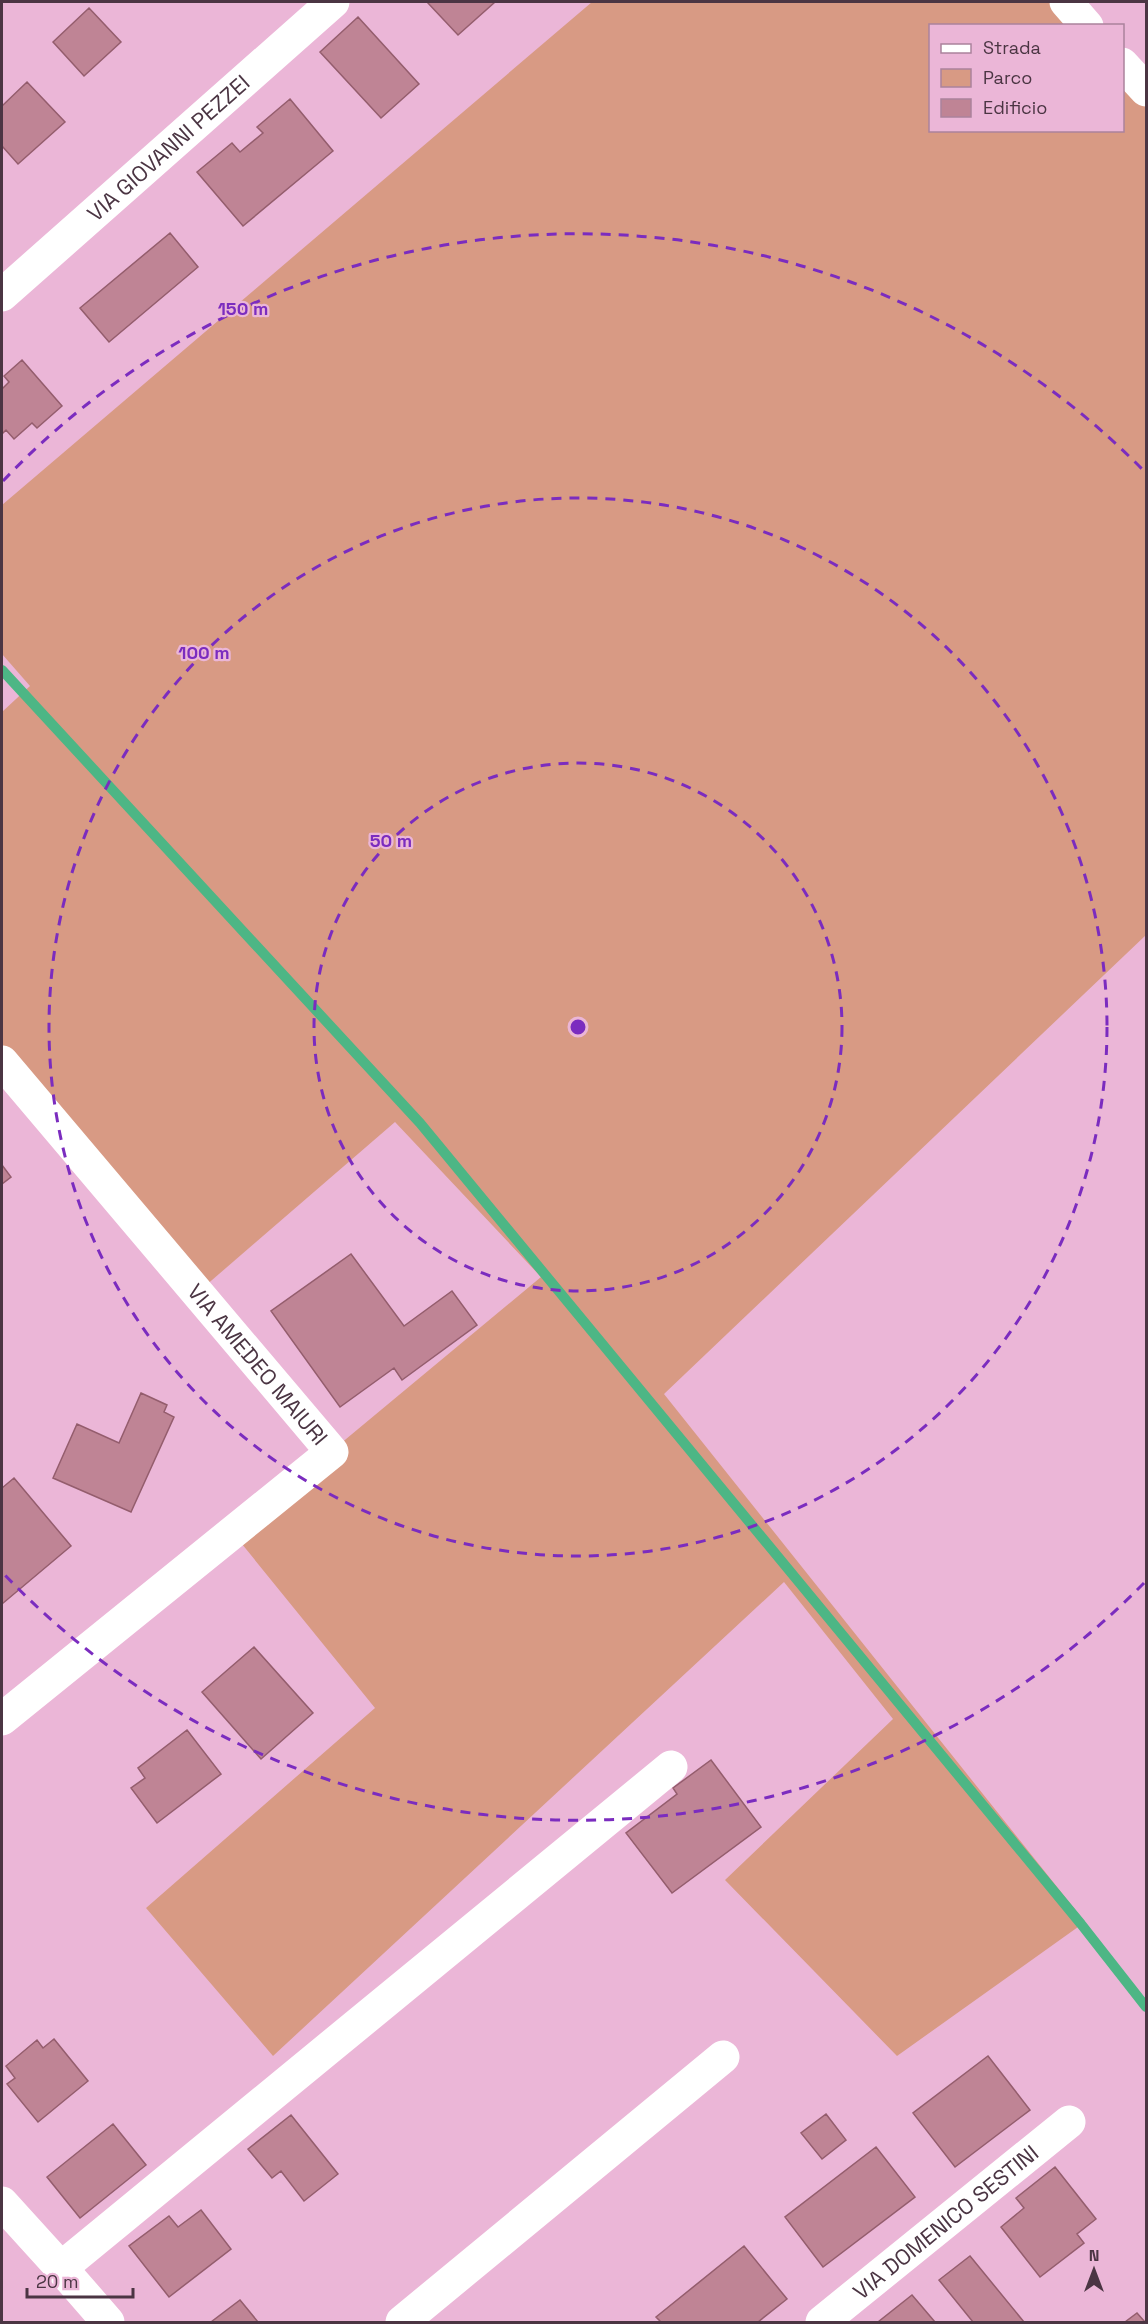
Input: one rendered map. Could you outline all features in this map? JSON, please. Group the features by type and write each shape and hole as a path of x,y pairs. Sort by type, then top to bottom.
{"street":[{"name":"VIA GIOVANNI PEZZEI","path":"2,295 333,2"},
{"path":"1066,2 1086,24"},
{"path":"1124,66 1146,90"},
{"name":"VIA AMEDEO MAIURI","path":"2,1062 332,1452 2,1719"},
{"path":"62,2268 671,1767"},
{"path":"402,2322 723,2057"},
{"name":"VIA DOMENICO SESTINI","path":"822,2322 1068,2122"},
{"path":"2,2203 108,2322"}],"green space":[{"path":"592,2 1066,2 1086,24 929,24 929,132 1124,132 1124,65 1146,90 1146,935 664,1394 1085,1922 897,2056 725,1880 893,1719 784,1582 273,2056 146,1908 375,1708 233,1533 541,1277 395,1122 197,1293 2,1062 2,712 30,686 2,654 2,505"}],"building":[{"path":"427,2 495,2 458,35"},
{"path":"89,8 121,42 84,76 53,42"},
{"path":"358,17 419,84 381,118 320,52"},
{"path":"27,82 65,122 18,164 2,146 2,106"},
{"path":"290,99 333,151 243,226 197,172 232,143 240,152 263,133 257,127"},
{"path":"170,233 198,267 109,342 80,308"},
{"path":"22,360 62,406 37,428 32,423 14,439 6,430 2,434 2,389 9,382 4,376"},
{"path":"2,1165 11,1177 2,1184"},
{"path":"351,1254 404,1326 452,1291 477,1325 402,1380 394,1368 340,1407 271,1311"},
{"path":"141,1393 167,1405 164,1412 174,1417 131,1512 53,1478 77,1424 119,1443"},
{"path":"14,1478 71,1546 2,1604 2,1488"},
{"path":"254,1647 313,1713 261,1759 202,1692"},
{"path":"187,1730 221,1774 157,1823 131,1788 145,1778 138,1768"},
{"path":"711,1760 761,1827 672,1893 626,1833 677,1794 673,1788"},
{"path":"54,2039 88,2081 38,2122 7,2084 15,2078 6,2066 37,2040 43,2048"},
{"path":"988,2056 1030,2110 955,2167 913,2113"},
{"path":"826,2114 846,2140 822,2159 801,2133"},
{"path":"291,2115 338,2174 304,2201 281,2171 272,2178 248,2149"},
{"path":"113,2124 146,2165 80,2218 47,2177"},
{"path":"876,2147 915,2197 823,2267 785,2217"},
{"path":"1055,2167 1096,2219 1077,2234 1084,2243 1040,2277 1001,2227 1024,2208 1016,2198"},
{"path":"201,2210 231,2249 169,2297 129,2246 169,2216 178,2227"},
{"path":"744,2246 787,2299 758,2322 661,2322 656,2317"},
{"path":"970,2256 1024,2322 973,2322 939,2280"},
{"path":"912,2295 935,2322 878,2322"},
{"path":"240,2300 258,2322 211,2322"},
{"path":"1137,2313 1145,2322 1125,2322"}],"waterway":[{"path":"2,670 420,1123 1081,1924 1146,2007"}]}
